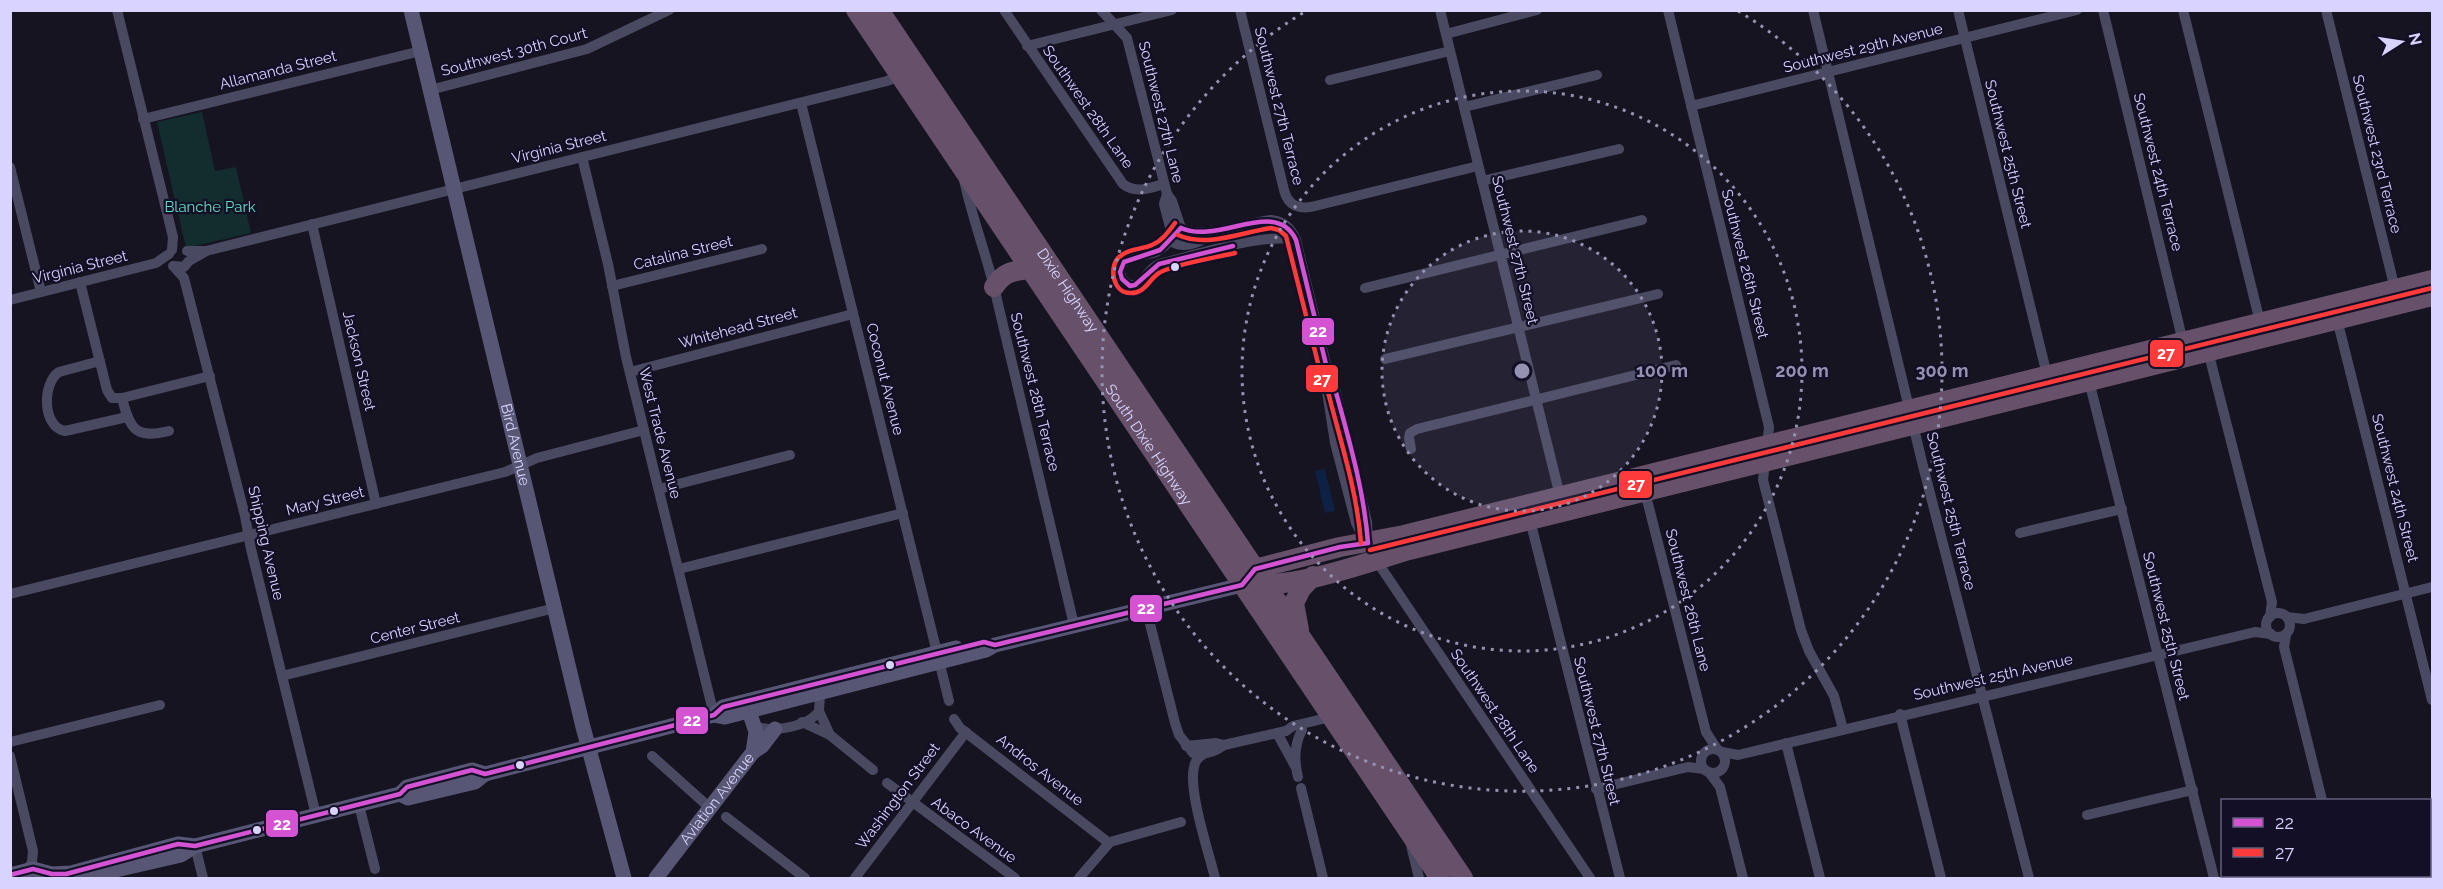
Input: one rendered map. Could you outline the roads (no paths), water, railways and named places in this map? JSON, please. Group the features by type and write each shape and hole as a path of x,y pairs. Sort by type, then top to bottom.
{"highway":[{"name":"South Dixie Highway","path":"856,10 908,71 962,168 1440,879"},
{"name":"Dixie Highway","path":"879,10 908,71 1255,569"},
{"path":"994,287 1006,273 1031,269"},
{"path":"1242,585 1266,586 1313,576 1372,551 1560,496 1643,484 1912,417 2089,381 2337,319 2396,297 2433,280"},
{"path":"1912,417 2047,375 2260,322 2396,297 2433,296"},
{"path":"2208,351 2214,340 2228,330"},
{"path":"2169,361 2180,352 2183,342"},
{"path":"1242,585 1255,569 1340,547 1372,551 1537,518 1592,505 1643,484"},
{"path":"1560,496 1572,503 1592,505"},
{"path":"1537,518 1557,507 1560,496"},
{"path":"1255,569 1463,879"},
{"path":"1299,636 1294,603 1301,589 1313,576"},
{"path":"1333,721 1339,716 1363,730"}],"main road":[{"name":"Bird Avenue","path":"411,10 555,608 624,879"},
{"path":"81,879 181,855 195,846 400,794 407,787 472,770 485,774 714,715 725,717 820,694 984,642 994,645 1242,585"},
{"path":"714,715 723,707 760,697 938,658"},
{"path":"749,711 752,703 760,697"},
{"name":"Aviation Avenue","path":"656,879 753,752 754,726 749,711"},
{"path":"753,752 762,746 776,729"},
{"path":"10,875 38,869 47,875 71,873 178,844 195,846"}],"street":[{"path":"117,10 179,258"},
{"name":"Southwest 30th Court","path":"430,90 587,49 669,10"},
{"name":"Southwest 28th Lane","path":"1004,10 1123,184 1137,190 1166,189"},
{"name":"Southwest 27th Lane","path":"1101,10 1127,38 1166,189 1181,228"},
{"path":"1027,46 1172,10"},
{"name":"Southwest 27th Terrace","path":"1240,10 1284,190 1293,206 1306,208 1478,166"},
{"name":"Southwest 27th Street","path":"1440,10 1560,496"},
{"path":"1446,34 1537,10"},
{"name":"Southwest 26th Street","path":"1668,10 1769,427 1763,480 1801,630 1809,651 1833,696 1843,729"},
{"name":"Southwest 25th Terrace","path":"1813,10 1912,417 2029,879"},
{"name":"Southwest 25th Street","path":"1958,10 2047,375"},
{"name":"Southwest 29th Avenue","path":"1691,106 2077,10"},
{"name":"Southwest 24th Terrace","path":"2103,10 2183,342"},
{"path":"2183,10 2260,322"},
{"name":"Southwest 23rd Terrace","path":"2326,10 2396,297"},
{"name":"Allamanda Street","path":"143,119 421,51"},
{"path":"1330,80 1450,51"},
{"name":"Virginia Street","path":"10,300 156,263 204,254 206,251 312,224 801,103 887,81 908,71"},
{"path":"1464,107 1597,75"},
{"name":"Coconut Avenue","path":"801,103 938,658"},
{"path":"1482,182 1618,149"},
{"name":"West Trade Avenue","path":"582,157 630,372 714,715"},
{"path":"10,167 41,292"},
{"name":"Southwest 28th Terrace","path":"962,168 975,225 994,287 1074,626"},
{"name":"Southwest 27th Lane","path":"1166,189 1164,204 1171,239"},
{"path":"1296,240 1284,237 1263,239 1159,264 1151,268 1143,281 1130,286 1120,272 1124,262 1129,258 1156,252 1181,228 1191,233 1202,230 1215,232 1271,220 1284,224 1291,230 1296,240 1329,377 1334,385 1368,522 1372,551"},
{"path":"1365,288 1642,220"},
{"name":"Jackson Street","path":"312,224 376,504"},
{"path":"1171,239 1176,244 1186,245 1205,240 1215,232"},
{"name":"Catalina Street","path":"612,286 762,249"},
{"name":"Shipping Avenue","path":"179,258 187,276 184,278 210,376 316,815"},
{"path":"80,282 109,396 114,399 122,398 210,376"},
{"path":"1385,359 1658,294"},
{"name":"Whitehead Street","path":"630,372 853,314"},
{"name":"Southwest 24th Street","path":"2337,319 2433,700"},
{"path":"2208,351 2271,602 2276,617 2290,624 2281,634"},
{"path":"100,361 58,372 51,379 47,401 51,418 57,429 70,431 127,417"},
{"path":"1411,449 1408,438 1410,432 1417,429 1676,365"},
{"name":"Southwest 25th Street","path":"2089,381 2214,879"},
{"path":"122,398 127,417 136,428 147,435 170,431"},
{"name":"Mary Street","path":"10,594 505,472 537,458 644,430"},
{"path":"658,489 790,455"},
{"name":"Southwest 26th Lane","path":"1643,484 1706,732 1705,763"},
{"path":"2020,533 2122,509"},
{"path":"679,569 903,513"},
{"name":"Southwest 27th Street","path":"1537,518 1596,789 1620,879"},
{"name":"Southwest 28th Lane","path":"1372,551 1590,879"},
{"path":"2276,617 2304,619 2433,587"},
{"name":"Center Street","path":"282,676 555,608"},
{"path":"1146,608 1175,723 1186,746 1193,753 1205,753 1217,750 1224,745 1282,732 1294,732 1333,721"},
{"path":"2276,617 2267,628 2281,634"},
{"name":"Southwest 25th Avenue","path":"2255,632 2256,628 2276,617"},
{"path":"2281,634 2304,619"},
{"name":"Southwest 25th Avenue","path":"1705,763 1716,772 1738,755 1900,714 2255,632 2281,634"},
{"path":"2281,634 2322,799"},
{"path":"938,658 949,701"},
{"path":"820,694 819,711 830,735"},
{"path":"10,742 160,705"},
{"path":"754,726 776,729 814,717 819,711"},
{"path":"1900,714 1941,879"},
{"name":"Andros Avenue","path":"954,719 966,732 1109,843"},
{"path":"1282,732 1293,726 1333,721"},
{"path":"802,722 830,735 873,770"},
{"path":"1298,777 1296,744 1302,730"},
{"name":"Washington Street","path":"855,879 966,732"},
{"path":"1282,732 1298,777 1323,879"},
{"name":"Southwest 26th Lane","path":"1706,732 1720,751 1724,766"},
{"path":"1186,746 1216,743 1224,745"},
{"path":"1786,743 1820,879"},
{"path":"1705,763 1711,749 1720,751"},
{"name":"Southwest 25th Avenue","path":"1720,751 1738,755"},
{"path":"1205,753 1195,762 1193,785 1215,879"},
{"path":"10,756 33,851 32,862 27,871"},
{"path":"652,756 710,808"},
{"path":"1596,789 1705,763"},
{"path":"1705,763 1720,787 1743,879"},
{"path":"1720,787 1724,766"},
{"name":"Abaco Avenue","path":"887,783 1015,879"},
{"path":"2087,815 2193,790"},
{"path":"359,805 375,869"},
{"path":"726,817 805,879"},
{"path":"1079,879 1109,843 1181,822"},
{"path":"1409,832 1419,879"},
{"path":"195,846 203,879"}],"water":[{"path":"1325,469 1335,511 1325,513 1315,471"}],"park label":[{"name":"Blanche Park","path":"210,207"}]}
